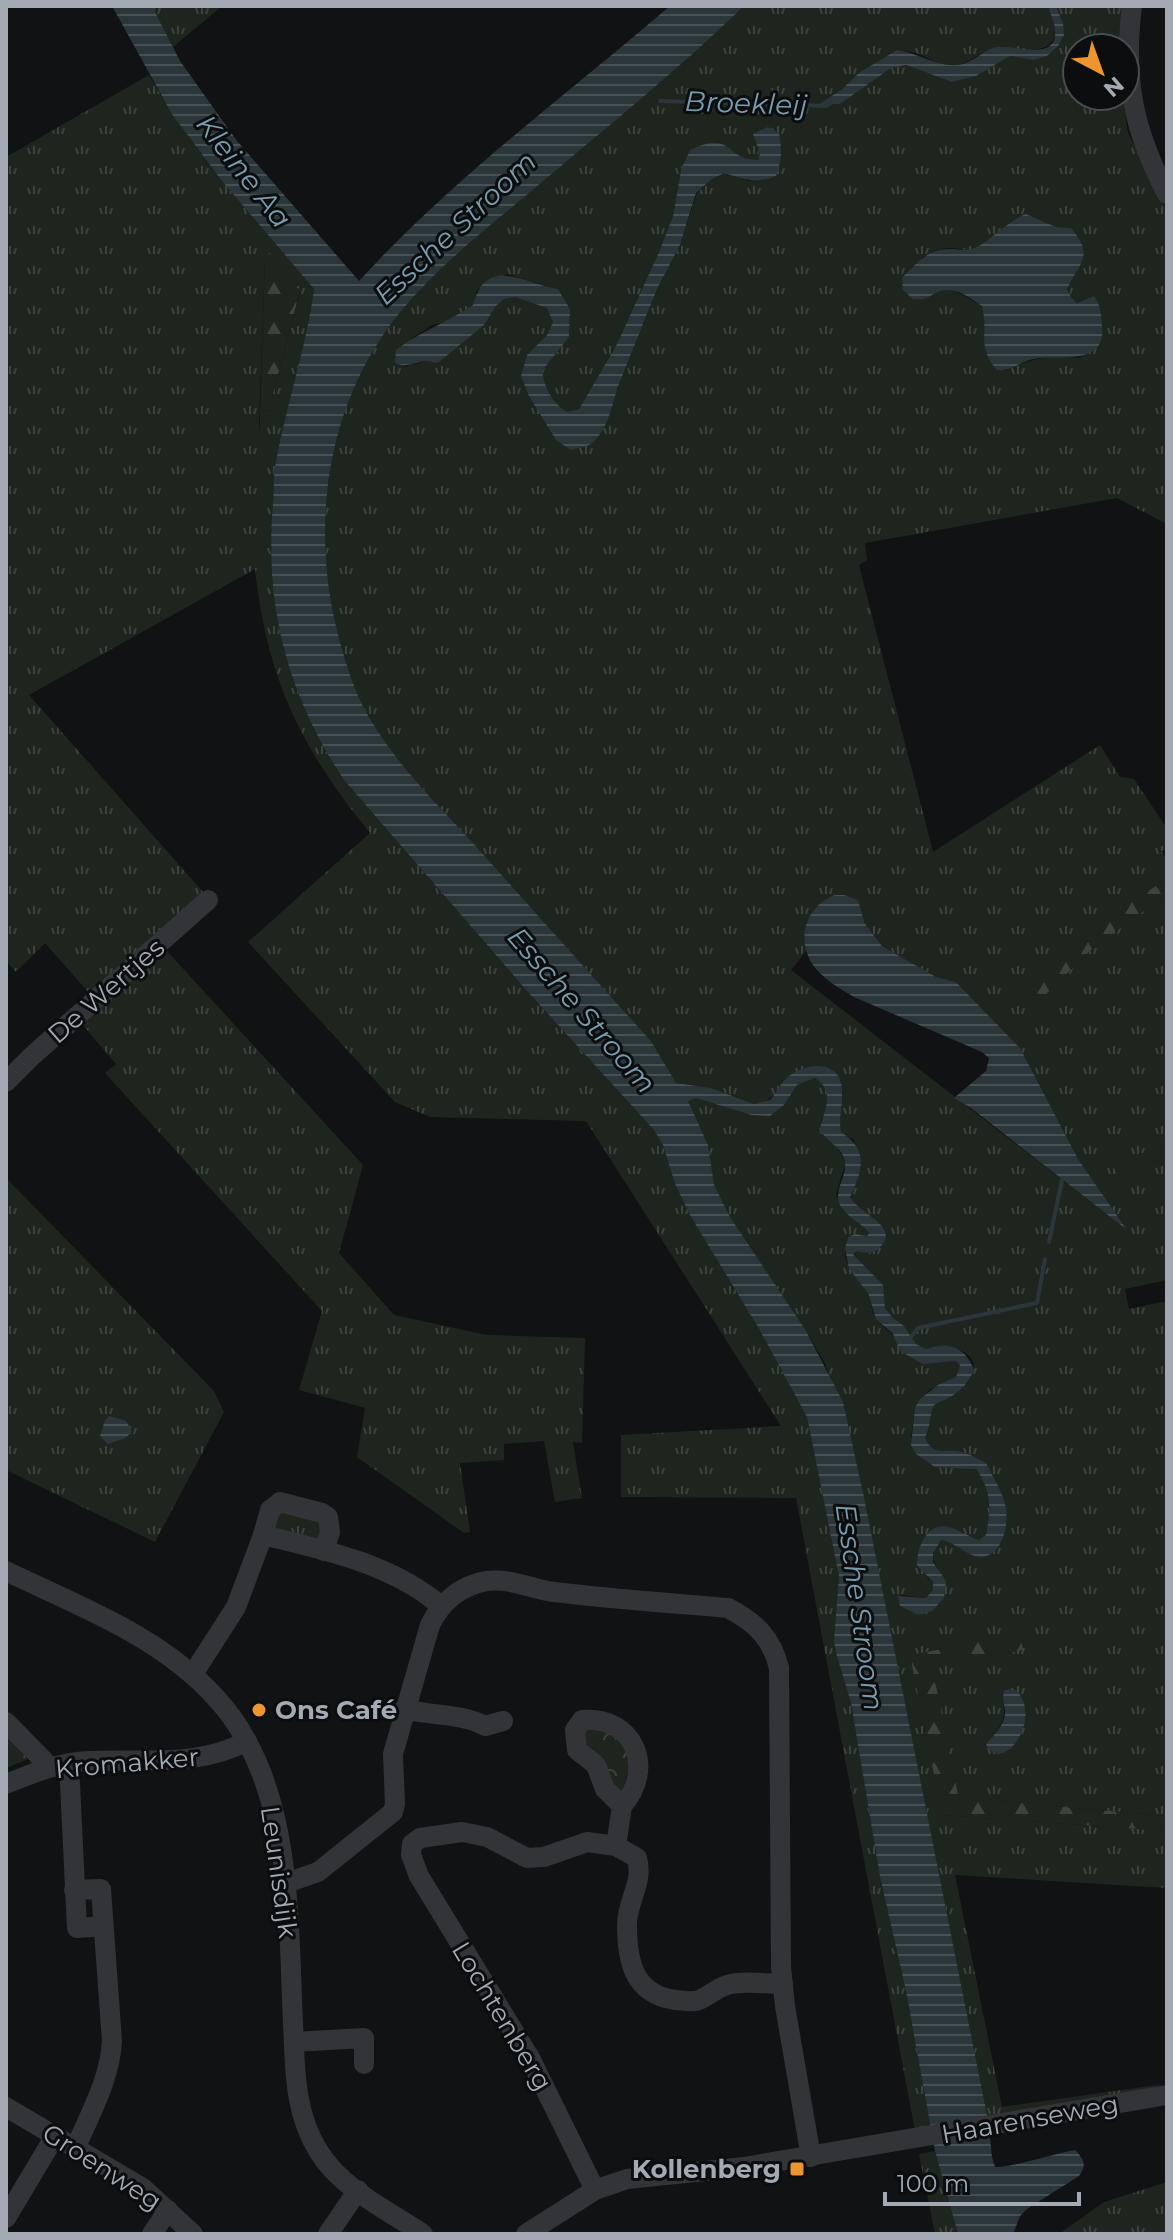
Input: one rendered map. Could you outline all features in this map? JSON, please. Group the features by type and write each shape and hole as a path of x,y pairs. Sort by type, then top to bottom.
{"street":[{"path":"1132,6 1128,51 1134,113 1143,145 1167,194"},
{"name":"De Wertjes","path":"6,1082 208,900"},
{"path":"193,1674 205,1660 236,1607 270,1510 280,1502 328,1517 330,1532 324,1551"},
{"path":"263,1535 387,1572 435,1601"},
{"name":"Leunisdijk","path":"6,1571 164,1651 219,1700 247,1741 268,1794 286,1883 298,2102 309,2135 331,2169 420,2233"},
{"path":"286,1883 318,1872 389,1817 395,1804 393,1754 404,1709 435,1615 452,1596 468,1586 486,1581 510,1581 549,1591 728,1608 747,1618 766,1636 775,1651 779,1668 783,1984 811,2157"},
{"path":"404,1709 431,1716 472,1719 485,1726 503,1721"},
{"path":"6,1722 59,1765 74,1890 101,1889 111,2057 75,2149"},
{"name":"Kromakker","path":"6,1784 59,1765 193,1760 227,1752 247,1741"},
{"path":"616,1846 622,1806"},
{"path":"389,1817 401,1838 412,1844 420,1838 462,1832 487,1837 520,1856 536,1858 587,1842 616,1846 637,1858 640,1868 627,1926 629,1961 633,1973 645,1986 669,1999 689,2001 700,1999 728,1984 783,1984"},
{"name":"Lochtenberg","path":"412,1844 411,1855 419,1876 530,2058 595,2190"},
{"path":"294,2042 364,2038 364,2064"},
{"name":"Haarenseweg","path":"526,2234 595,2190 627,2179 811,2157 1167,2095"},
{"name":"Groenweg","path":"6,2107 143,2188 193,2234"},
{"path":"6,2218 55,2136"},
{"path":"328,2234 358,2190"},
{"path":"152,2234 168,2210"}],"green space":[{"path":"152,6 222,6 173,47"},
{"path":"744,6 1048,6 1054,36 1050,44 1043,48 991,50 951,66 897,50 860,72 841,90 820,103 840,104 890,68 906,65 952,82 976,76 1010,56 1034,60 1047,56 1063,23 1056,6 1124,6 1121,32 1061,32 1061,112 1125,112 1128,133 1167,211 1167,524 1117,498 865,543 867,560 859,565 933,852 1100,745 1120,777 1134,779 1167,825 1167,850 1161,851 1167,860 1167,878 1140,897 1133,891 1101,918 1031,989 1040,1000 1094,947 1167,894 1167,1145 1114,1163 1118,1175 1167,1157 1167,1280 1125,1289 1129,1309 1167,1301 1167,1816 958,1794 931,1666 1022,1650 911,1655 942,1815 1167,1831 1167,1888 955,1875 1002,2107 1164,2084 1130,2095 988,2120 865,1502 826,1365 730,1217 713,1185 708,1145 687,1101 696,1098 751,1115 770,1116 784,1105 797,1085 816,1078 821,1082 828,1097 821,1121 846,1162 836,1194 840,1203 869,1233 867,1236 855,1234 848,1237 845,1247 847,1262 863,1283 874,1315 892,1335 930,1360 955,1361 960,1365 956,1377 929,1390 915,1408 911,1438 947,1468 970,1467 980,1473 988,1488 989,1498 986,1535 979,1541 959,1531 937,1528 927,1577 933,1582 933,1590 926,1598 901,1595 903,1606 916,1614 931,1611 938,1568 933,1554 941,1540 986,1557 1001,1541 1005,1521 1004,1503 986,1463 964,1453 934,1449 925,1437 934,1405 963,1388 974,1369 973,1362 969,1355 953,1348 926,1349 916,1344 904,1326 885,1308 882,1285 853,1253 870,1253 884,1243 873,1217 853,1204 850,1197 861,1166 854,1140 841,1132 842,1092 837,1077 831,1069 775,1094 764,1103 754,1104 711,1088 676,1083 651,1041 394,755 366,713 340,642 326,555 326,511 330,468 340,425 355,384 376,346 402,310 447,263 638,101","holes":["753,134 775,176 748,181 726,173 712,179 697,193 680,245 657,289 613,406 556,437 529,396 527,355 547,335 553,322 548,308 515,297 504,299 484,325 434,363 428,361 404,367 411,339 432,325 450,321 473,305 477,290 507,274 557,289 570,309 569,337 542,371 553,399 567,412 579,409 616,346 659,252 673,216 681,170 735,152 745,160 758,160 760,154","1026,214 1056,227 1071,228 1070,281 1067,288 1077,303 1094,296 1081,358 1042,358 1005,371 982,306 951,289 939,291 921,258 943,248 973,249","858,900 865,924 882,946 936,977 956,982 1020,1048 1078,1159 1127,1230 791,970 807,950 806,947","1002,1697 1015,1744 986,1744 1002,1723"]},
{"path":"149,75 206,159 314,289 274,477 272,578 276,613 294,682 324,748 344,780 528,992 654,1130 663,1145 675,1184 691,1217 758,1327 807,1417 839,1576 834,1640 836,1653 851,1703 880,1877 906,1991 931,2128 915,2131 796,1498 621,1497 621,1435 781,1426 586,1121 430,1117 395,1102 248,942 370,833 325,771 291,710 268,645 255,569 29,695 203,892 90,994 45,943 16,972 6,961 6,157","holes":["265,256 300,292 260,443"]},
{"path":"270,253 300,291 259,447 265,255"},
{"path":"1167,878 1167,894 1094,947 1039,1001 1031,989 1095,927 1103,912 1133,890 1140,897"},
{"path":"166,950 363,1165 339,1253 394,1315 487,1335 585,1338 582,1443 573,1442 582,1498 555,1502 544,1441 504,1444 504,1460 460,1463 470,1532 464,1533 357,1457 365,1408 299,1390 322,1311 105,1073 116,1064 82,1024"},
{"path":"1167,1145 1167,1157 1118,1175 1113,1170 1113,1163"},
{"path":"6,1178 214,1391 224,1412 155,1542 6,1470","holes":["110,1416 126,1438 119,1440 101,1429"]},
{"path":"278,1511 323,1522 319,1540 275,1531 274,1519"},
{"path":"1020,1634 1023,1650 932,1666 958,1794 1167,1816 1167,1831 942,1815 910,1655"},
{"path":"603,1725 633,1757 620,1796 579,1731"},
{"path":"6,1735 28,1759 6,1768"},
{"path":"935,2151 958,2234 935,2234 919,2154"},
{"path":"1167,2182 1167,2234 1059,2234 1104,2202"}],"water":[{"path":"112,6 152,6 180,61 237,141 359,281 471,173 670,6 744,6 665,78 447,263 402,310 376,346 355,385 340,426 330,468 326,555 331,599 353,683 366,713 394,755 651,1041 676,1083 711,1088 754,1104 770,1100 786,1078 803,1069 826,1067 838,1075 842,1089 841,1132 856,1146 861,1161 850,1197 885,1232 885,1239 876,1251 856,1251 853,1254 883,1285 885,1308 904,1326 916,1344 926,1349 949,1346 961,1351 971,1362 974,1370 967,1383 958,1392 934,1405 925,1437 934,1449 964,1453 986,1463 1005,1503 1005,1532 993,1552 980,1557 941,1540 933,1553 933,1562 946,1581 944,1598 932,1611 916,1614 900,1606 898,1596 926,1598 933,1590 933,1582 917,1565 919,1551 929,1532 941,1526 949,1527 979,1540 986,1535 988,1526 988,1493 976,1469 935,1467 916,1454 911,1445 915,1408 920,1399 938,1385 956,1377 960,1365 955,1361 923,1364 900,1351 893,1334 876,1319 868,1293 849,1269 845,1248 848,1237 855,1234 867,1236 869,1233 841,1207 838,1194 845,1171 844,1158 820,1130 827,1102 822,1083 815,1078 797,1085 784,1105 770,1116 751,1115 696,1098 688,1101 708,1145 714,1185 730,1217 805,1329 843,1402 995,2167 1075,2150 1083,2162 1079,2176 1020,2216 1013,2234 958,2234 935,2151 906,1991 880,1877 851,1703 836,1653 834,1640 839,1576 807,1417 758,1327 691,1217 675,1184 663,1145 654,1130 528,992 344,780 324,748 294,682 284,648 276,613 271,541 275,466 314,289 222,181 172,114"},
{"path":"1048,6 1056,6 1064,32 1061,32 1058,46 1047,56 1034,60 1010,56 976,76 952,82 906,65 891,68 840,104 819,104 841,90 860,72 897,50 946,65 963,64 997,47 1045,49 1055,37"},
{"path":"768,127 779,133 781,145 776,176 750,180 725,173 712,179 696,193 680,245 657,289 608,418 591,444 571,450 556,440 529,396 521,376 527,355 547,335 553,322 547,308 515,297 504,299 484,325 439,362 395,363 396,350 473,305 487,281 496,276 519,278 558,289 570,309 569,337 542,371 547,389 557,404 567,412 579,409 616,346 659,252 673,216 681,170 690,150 704,144 722,144 747,159 758,160 760,154 753,134"},
{"path":"1026,214 1056,227 1071,228 1078,238 1083,259 1067,289 1077,303 1094,296 1100,311 1101,339 1097,348 1089,353 1033,359 1006,370 997,370 985,346 982,306 950,290 924,299 913,299 903,290 902,278 928,254 975,248"},
{"path":"835,895 858,900 865,924 882,946 936,977 956,982 1020,1048 1078,1159 1127,1230 954,1098 986,1071 989,1058 982,1052 854,997 815,968 805,942 807,922 818,906"},
{"path":"110,1416 126,1421 132,1431 126,1438 108,1444 100,1436 105,1420"},
{"path":"1016,1690 1023,1701 1026,1714 1023,1728 1010,1749 1002,1753 993,1752 986,1744 1003,1722 1004,1691"}],"waterway":[{"name":"Broekleij","path":"660,101 826,106 831,103"},
{"path":"1049,1242 1062,1180"},
{"path":"910,1338 918,1328 1037,1303 1045,1259"}],"place":[{"name":"Ons Café","path":"259,1710"},
{"name":"Kollenberg","path":"797,2169"}],"water label":[{"name":"Kleine Aa","path":"244,171"},
{"name":"Essche Stroom","path":"455,228"},
{"name":"Essche Stroom","path":"582,1010"},
{"name":"Essche Stroom","path":"860,1607"}]}
